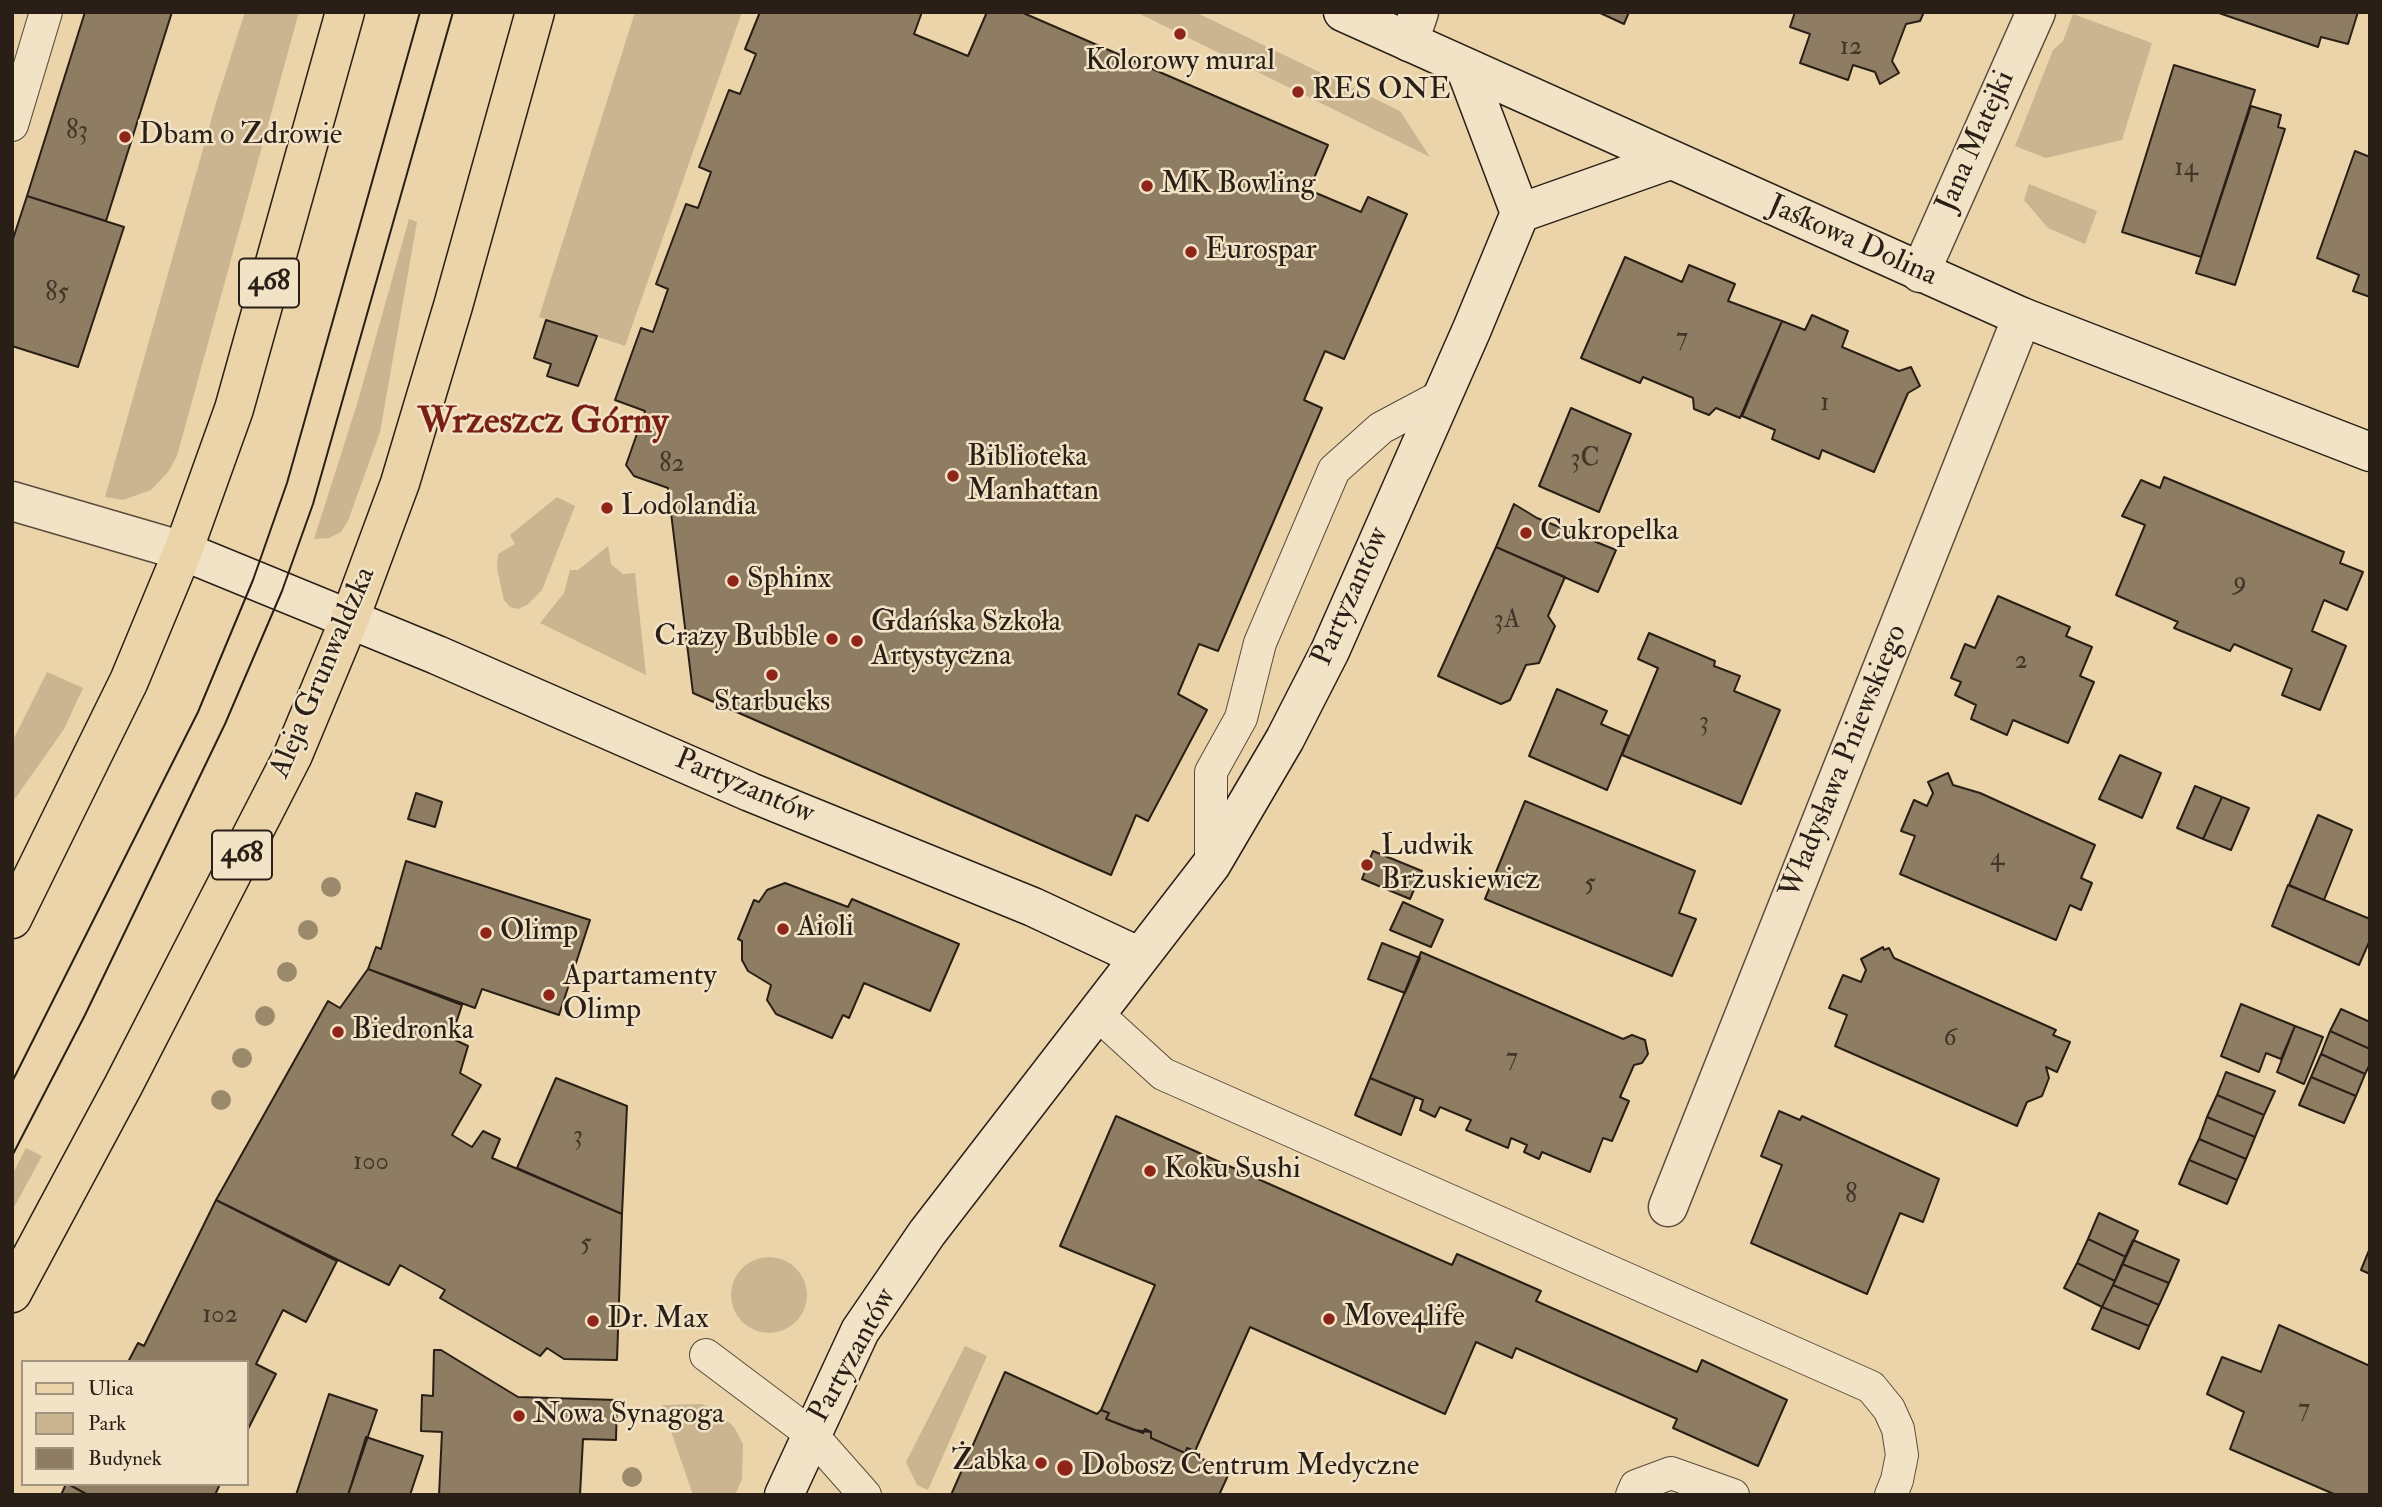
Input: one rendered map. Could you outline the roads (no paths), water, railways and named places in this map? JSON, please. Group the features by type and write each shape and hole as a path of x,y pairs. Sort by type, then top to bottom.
{"main road":[{"name":"468","path":"12,919 129,681 183,551 234,409 345,12"},
{"name":"Aleja Grunwaldzka","path":"12,1293 123,1086 293,755 350,618 403,470 453,306 535,12"}],"street":[{"name":"Jaśkowa Dolina","path":"1343,12 1414,27 1465,68 1920,272 2022,317 2370,452"},
{"name":"Jana Matejki","path":"1920,272 2036,12"},
{"path":"1465,68 1520,213 1670,160"},
{"name":"Partyzantów","path":"784,1495 860,1332 928,1233 1138,956 1211,865 1285,739 1330,651 1520,213"},
{"name":"Władysława Pniewskiego","path":"1668,1207 2022,317"},
{"name":"Partyzantów","path":"12,501 183,551 350,618 750,792 1033,907 1138,956"}],"lane":[{"path":"12,125 46,12"},
{"path":"1211,865 1211,772 1241,718 1260,643 1335,470 1381,428 1441,396"},
{"path":"1095,1012 1146,1062 1163,1074 1871,1387 1889,1409 1898,1429 1902,1455 1891,1495"},
{"path":"706,1355 811,1434 865,1495"},
{"path":"1632,1495 1636,1486 1671,1473 1733,1495"}],"tram line":[{"path":"12,1082 198,712 253,580 287,483 420,12"},
{"path":"12,1156 85,1015 225,724 282,591 313,504 453,12"}],"place":[{"name":"Kolorowy mural","path":"1180,34"},
{"name":"RES ONE","path":"1298,92"},
{"name":"Dbam o Zdrowie","path":"125,137"},
{"name":"MK Bowling","path":"1147,186"},
{"name":"Eurospar","path":"1191,252"},
{"name":"Biblioteka Manhattan","path":"953,476"},
{"name":"Lodolandia","path":"607,508"},
{"name":"Cukropelka","path":"1526,533"},
{"name":"Sphinx","path":"733,581"},
{"name":"Crazy Bubble","path":"832,639"},
{"name":"Gdańska Szkoła Artystyczna","path":"857,641"},
{"name":"Starbucks","path":"772,675"},
{"name":"Ludwik Brzuskiewicz","path":"1367,865"},
{"name":"Aioli","path":"783,929"},
{"name":"Olimp","path":"486,933"},
{"name":"Apartamenty Olimp","path":"549,995"},
{"name":"Biedronka","path":"338,1032"},
{"name":"Koku Sushi","path":"1150,1171"},
{"name":"Move4life","path":"1329,1319"},
{"name":"Dr. Max","path":"593,1321"},
{"name":"Nowa Synagoga","path":"519,1416"},
{"name":"Żabka","path":"1041,1463"},
{"name":"Dobosz Centrum Medyczne","path":"1065,1468"}],"district":[{"name":"Wrzeszcz Górny","path":"543,424"}]}
